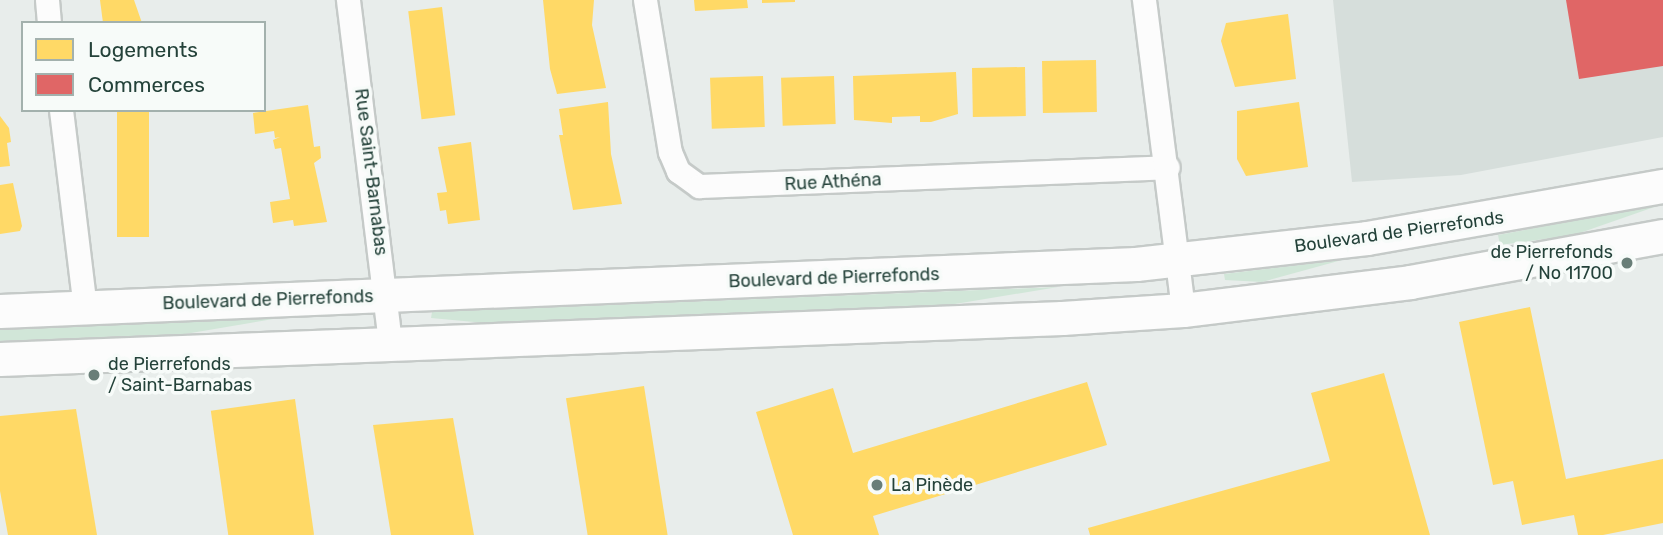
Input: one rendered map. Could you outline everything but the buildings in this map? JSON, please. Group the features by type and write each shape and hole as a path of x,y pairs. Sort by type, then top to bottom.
{"main road":[{"name":"Boulevard de Pierrefonds","path":"0,311 1007,272 1179,260 1443,227 1663,186"},
{"path":"0,359 1049,319 1184,310 1410,282 1663,236"}],"street":[{"path":"47,0 50,21"},
{"name":"Rue Saint-Barnabas","path":"348,0 390,344"},
{"name":"Rue Athéna","path":"645,0 670,152 678,171 699,186 1168,167"},
{"path":"1144,0 1168,167 1184,310"},
{"path":"61,112 85,307"}],"shaded area":[{"path":"1333,0 1663,0 1663,137 1461,175 1352,182"}],"green space":[{"path":"1663,204 1574,235 1500,245 1498,235"},
{"path":"1342,260 1262,282 1225,280 1224,274"},
{"path":"1058,287 949,305 485,323 431,318 432,312"},
{"path":"285,317 185,334 0,341 0,328"}],"place":[{"name":"de Pierrefonds / No 11700","path":"1627,263"},
{"name":"de Pierrefonds / Saint-Barnabas","path":"94,375"},
{"name":"La Pinède","path":"877,485"}]}
